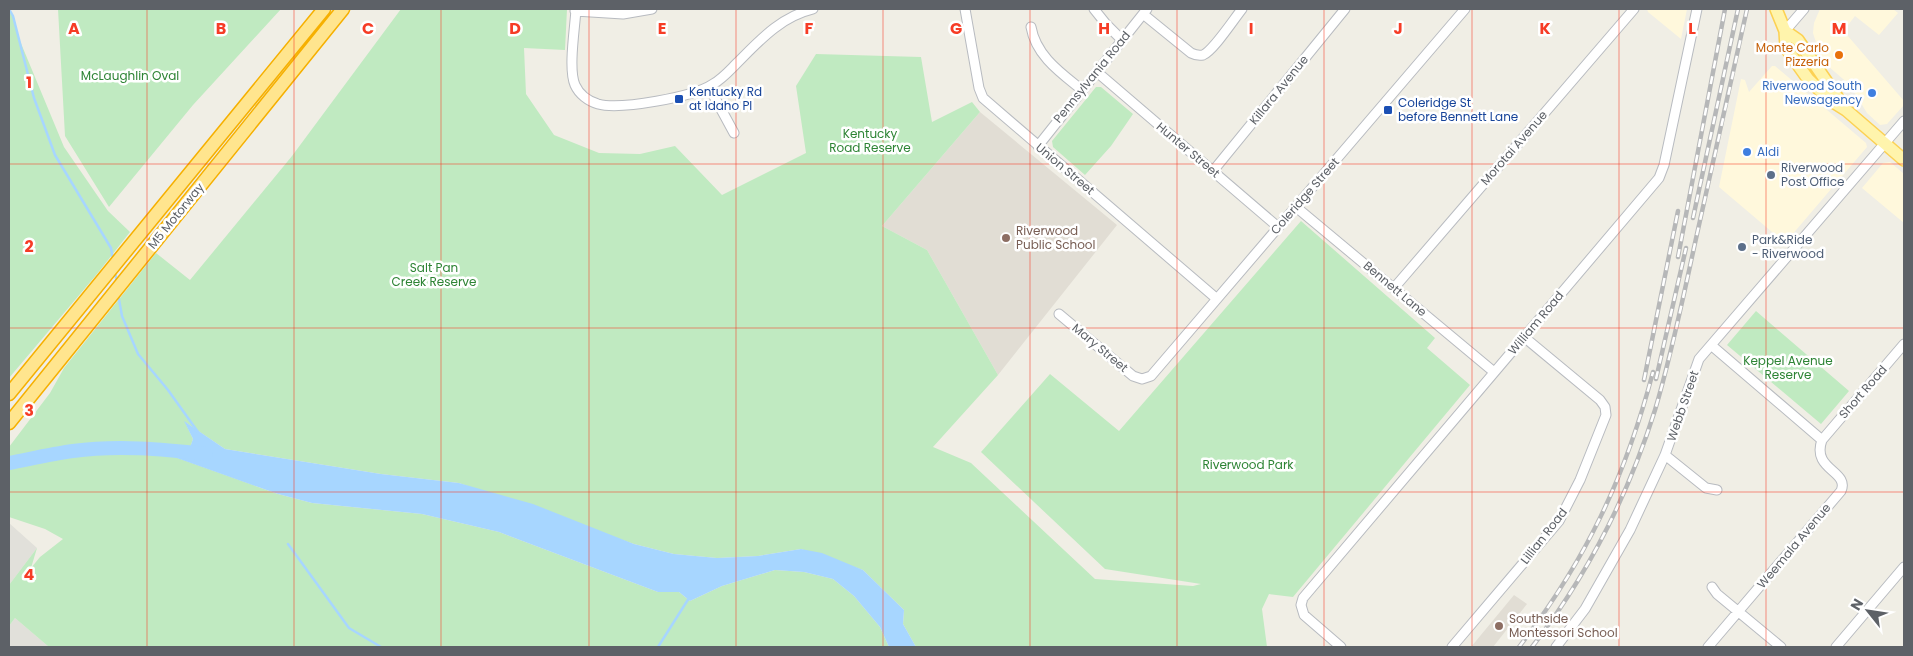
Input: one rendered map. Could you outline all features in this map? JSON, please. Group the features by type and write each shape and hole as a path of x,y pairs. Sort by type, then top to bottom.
{"highway":[{"name":"M5 Motorway","path":"9,394 324,9"},
{"name":"M5 Motorway","path":"9,424 343,9"},
{"path":"9,388 15,380 28,371"},
{"path":"9,430 48,374"}],"main road":[{"path":"1776,9 1784,31 1786,48 1801,72 1830,100 1846,110 1904,160"}],"street":[{"path":"652,9 623,14 576,10 572,74 577,88 588,99 601,104 630,105 692,93 710,87 724,76 775,26 794,15 812,9"},
{"name":"Union Street","path":"965,9 981,94 991,107 1217,299"},
{"path":"1094,9 1122,40"},
{"path":"1145,11 1191,53 1198,56 1203,55 1212,47 1242,9"},
{"name":"Killara Avenue","path":"1213,171 1346,9"},
{"name":"Coleridge Street","path":"1142,379 1155,372 1465,9"},
{"name":"Morotai Avenue","path":"1394,288 1634,9"},
{"name":"William Road","path":"1341,647 1306,617 1302,609 1302,601 1305,595 1644,197 1662,172 1697,9"},
{"path":"1784,31 1804,9"},
{"name":"Pennsylvania Road","path":"1038,146 1145,11"},
{"path":"1031,27 1035,42 1046,59 1082,90"},
{"name":"Hunter Street","path":"1097,72 1278,227"},
{"path":"710,87 734,134"},
{"name":"Webb Street","path":"1556,647 1585,609 1630,530 1665,455 1699,359 1904,120"},
{"name":"Bennett Lane","path":"1296,206 1494,372"},
{"name":"Mary Street","path":"1059,314 1133,376 1142,379"},
{"name":"Lillian Road","path":"1452,647 1562,516 1580,480 1606,415 1605,406 1600,400 1524,337"},
{"name":"Short Road","path":"1822,440 1904,344"},
{"path":"1711,345 1822,440"},
{"name":"Weemala Avenue","path":"1708,647 1841,491 1843,486 1842,480 1825,465 1821,458 1822,440"},
{"path":"1665,455 1706,488 1717,490"},
{"path":"1836,647 1904,567"},
{"path":"1712,587 1717,594 1780,647"}],"shaded area":[{"path":"1647,9 1687,9 1681,39 1648,12"},
{"path":"1820,9 1893,9 1898,13 1879,35 1855,16 1845,29 1847,35 1904,101 1904,105 1887,124 1880,125 1867,113 1850,85 1828,66 1819,52 1813,33 1814,23"},
{"path":"1772,66 1775,66 1866,143 1867,147 1785,243 1719,187 1741,79 1745,80 1749,92"},
{"name":"Riverwood Public School","path":"980,112 1117,225 998,375 927,250 882,226"},
{"path":"1890,162 1904,174 1904,223 1862,188 1883,163"},
{"path":"9,523 37,548 9,585"},
{"name":"Southside Montessori School","path":"1514,595 1527,604 1493,647 1471,647"},
{"path":"15,618 49,647 9,647 9,626"}],"green space":[{"path":"9,9 13,16 20,41 64,147 108,211 130,232 9,378"},
{"name":"McLaughlin Oval","path":"58,9 281,9 193,105 109,207 65,136"},
{"path":"401,9 567,9 565,50 524,48 526,94 554,135 599,153 640,154 675,146 722,195 806,153 796,86 816,54 921,57 932,122 972,102 980,112 882,226 927,250 998,375 933,447 971,463 1095,579 1193,586 1201,584 1105,569 981,452 1050,374 1119,431 1301,221 1435,338 1427,348 1470,385 1293,597 1269,594 1262,609 1267,647 916,647 903,624 904,610 863,570 801,549 758,556 717,558 674,554 634,544 459,483 381,474 225,449 185,422 193,439 188,454 175,457 278,494 312,503 422,514 499,532 658,592 679,592 690,601 722,586 775,570 804,572 833,579 854,596 880,627 889,647 49,647 15,618 9,626 9,585 37,548 31,568 40,557 63,539 45,529 9,517 9,447 50,393 64,368 156,253 190,280 292,156"},
{"path":"1096,87 1101,87 1133,114 1111,146 1085,175 1053,147 1052,141"},
{"name":"Keppel Avenue Reserve","path":"1756,311 1849,391 1821,424 1727,345"}],"water":[{"path":"184,421 225,449 381,474 459,483 533,504 634,544 674,554 717,558 758,556 801,549 822,553 863,570 904,610 903,624 916,647 889,647 880,627 854,596 833,579 804,572 775,570 722,586 690,601 679,592 658,592 499,532 422,514 312,503 278,494 174,457 188,453 193,439"}],"waterway":[{"path":"9,9 13,16 34,98 55,155 111,248 113,259"},
{"path":"115,272 117,283"},
{"path":"118,294 122,316 138,354 168,390 198,432"},
{"path":"9,463 65,452 106,448 156,449 206,454"},
{"path":"288,544 349,628 381,647"},
{"path":"658,647 689,598"}],"railway":[{"path":"1678,257 1725,9"},
{"path":"1693,218 1738,9"},
{"path":"1532,647 1571,592 1604,534 1632,473 1655,410 1678,323 1747,9"},
{"path":"1644,380 1678,211"},
{"path":"1656,379 1686,248"},
{"path":"1519,647 1543,615 1564,582 1601,517 1630,447 1653,372"}],"place":[{"name":"Monte Carlo Pizzeria","path":"1839,55"},
{"name":"Riverwood South Newsagency","path":"1872,93"},
{"name":"Kentucky Rd at Idaho Pl","path":"679,99"},
{"name":"Coleridge St before Bennett Lane","path":"1388,110"},
{"name":"Aldi","path":"1747,152"},
{"name":"Riverwood Post Office","path":"1771,175"},
{"name":"Riverwood Public School","path":"1006,238"},
{"name":"Park&Ride - Riverwood","path":"1742,247"},
{"name":"Southside Montessori School","path":"1499,626"}],"park label":[{"name":"Kentucky Road Reserve","path":"870,141"},
{"name":"Salt Pan Creek Reserve","path":"434,275"},
{"name":"Riverwood Park","path":"1248,465"}]}
